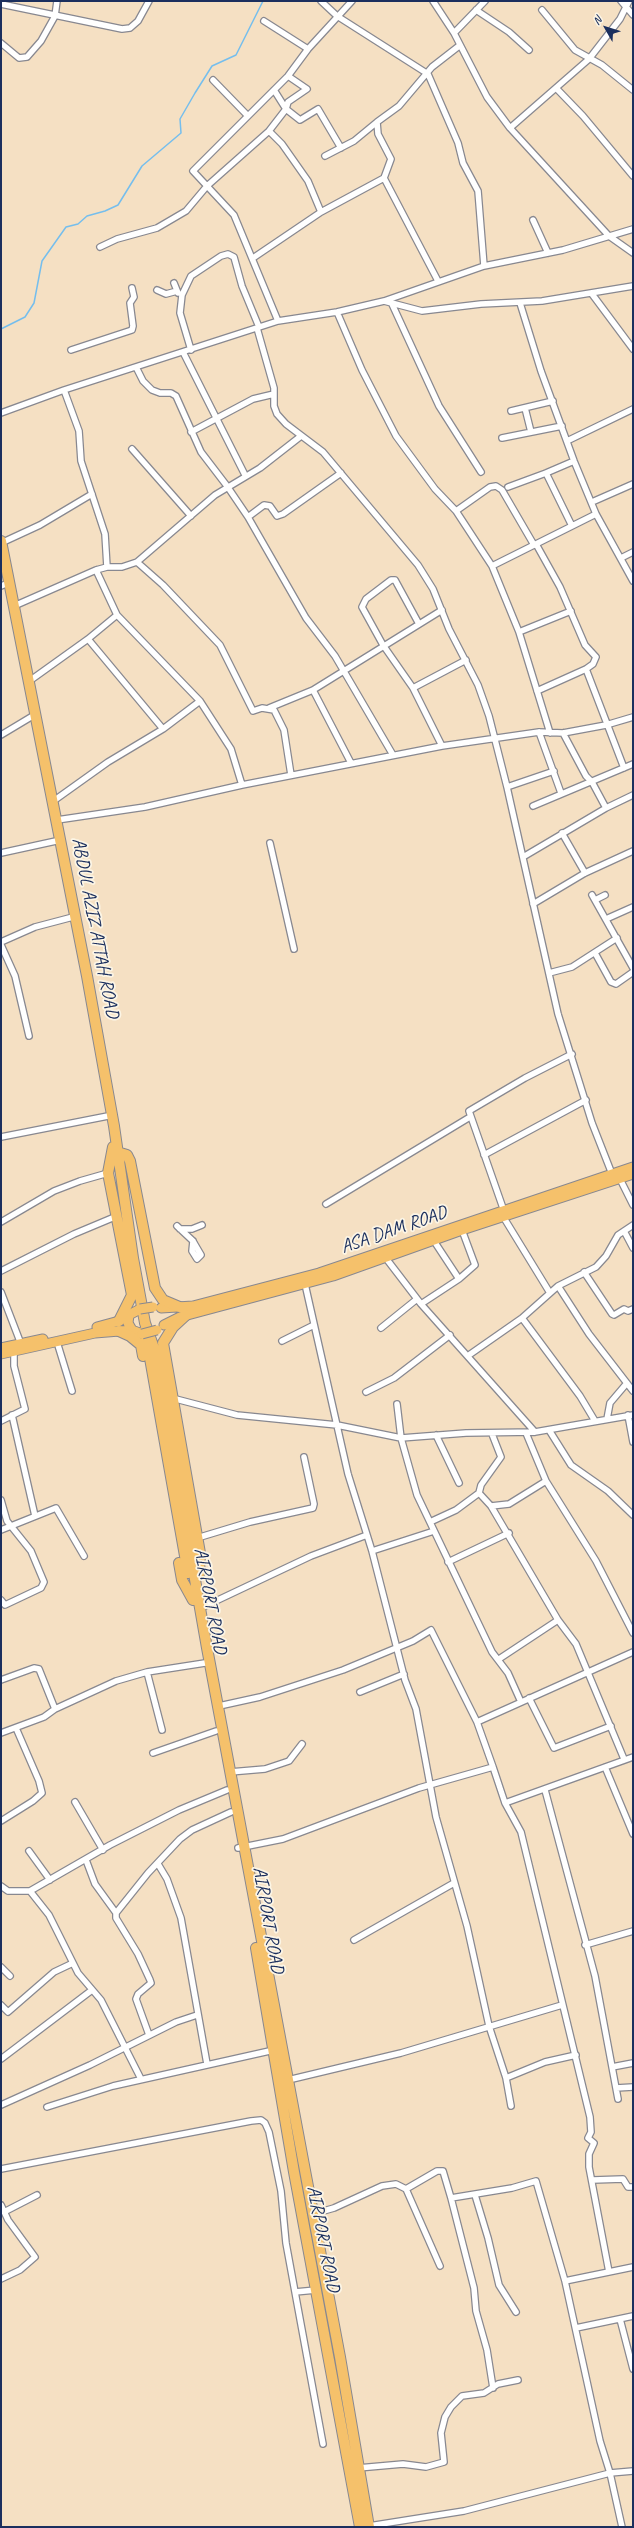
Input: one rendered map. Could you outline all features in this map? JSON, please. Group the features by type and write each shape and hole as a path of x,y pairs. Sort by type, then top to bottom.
{"highway":[{"name":"ABDUL AZIZ ATTAH ROAD","path":"1,542 14,606 56,841 73,917 115,1149 138,1315"},
{"name":"ABDUL AZIZ ATTAH ROAD","path":"1,561 3,585 27,682 31,717 50,803 57,820 113,1118 115,1149"},
{"path":"138,1315 132,1295 108,1173 115,1149 127,1155 130,1161 155,1288 157,1307"},
{"path":"155,1288 163,1300 184,1312 163,1343"},
{"path":"132,1295 119,1326 140,1345"},
{"name":"AIRPORT ROAD","path":"138,1315 155,1351 198,1603 219,1706 294,2172 316,2290 366,2527"},
{"path":"160,1328 171,1398 200,1553 198,1603"},
{"path":"137,1333 182,1580 198,1603"},
{"name":"AIRPORT ROAD","path":"198,1603 205,1663 216,1731 231,1812 241,1848 288,2080 358,2468 366,2527"}],"main road":[{"name":"ASA DAM ROAD","path":"504,1215 633,1167"},
{"name":"ASA DAM ROAD","path":"119,1326 137,1333 160,1328 184,1312 319,1273 633,1174"},
{"name":"ASA DAM ROAD","path":"138,1315 157,1307 184,1312 305,1284 434,1241 473,1224"},
{"path":"157,1307 166,1317 160,1328"},
{"path":"1,1354 57,1342 119,1326 138,1315"},
{"path":"137,1333 128,1323 138,1315"},
{"path":"1,1348 119,1326"}],"street":[{"path":"1,44 19,58 27,57 41,41 55,16 57,1"},
{"path":"1,4 55,16 130,28 138,21 149,1"},
{"path":"321,1 337,16 428,74 458,143 463,163 478,191 484,266"},
{"path":"278,320 234,215 193,171 196,166 247,115 288,76 308,49 352,1"},
{"path":"433,1 454,33 459,46 487,97 510,128 610,236 633,253"},
{"path":"454,33 485,1"},
{"path":"621,1 633,15"},
{"path":"510,128 589,59 626,8 629,1"},
{"path":"476,10 509,32 529,50"},
{"path":"542,10 576,50 589,59 602,65 633,90"},
{"path":"264,22 308,49"},
{"path":"325,156 341,148 399,106 428,74 432,67 459,46"},
{"path":"100,247 166,224 189,207 207,186 269,131 286,109 288,102 307,89 288,76"},
{"path":"213,80 247,115"},
{"path":"556,88 583,116 633,176"},
{"path":"274,90 286,109 300,120 318,109 341,148"},
{"path":"252,258 321,212 384,178 391,160 378,134 377,122"},
{"path":"269,131 282,144 308,181 321,212"},
{"path":"384,178 438,281"},
{"path":"533,220 548,254"},
{"path":"1,413 64,390 191,350 278,320 337,312 384,301 484,266 548,254 633,229"},
{"path":"191,350 180,313 181,299 191,276 202,267 228,254 234,257 242,286 258,327 274,388 274,406 277,414 301,436 323,452 418,565 433,589 478,684 489,716 507,787 558,1014 612,1174"},
{"path":"174,283 181,299"},
{"path":"384,301 422,311 480,304 520,303 592,294 633,286"},
{"path":"70,350 132,330 134,326 130,304 134,297 132,288"},
{"path":"157,290 166,294 177,290"},
{"path":"592,294 633,349"},
{"path":"520,303 552,401 574,461 596,514 633,581"},
{"path":"392,304 440,406 481,472"},
{"path":"337,312 362,370 396,436 434,489 456,511 492,566 519,632 550,733"},
{"path":"183,352 246,475"},
{"path":"136,367 143,381 152,390 160,393 171,393 176,396 190,432 201,452 228,486 248,517 306,618 344,670 393,755"},
{"path":"64,390 79,432 81,461 105,534 107,567"},
{"path":"190,432 253,399 274,394"},
{"path":"511,411 552,401"},
{"path":"525,408 531,432"},
{"path":"567,442 633,409"},
{"path":"502,438 562,426"},
{"path":"14,606 96,570 107,567 122,567 137,562 228,486 260,468 301,436"},
{"path":"132,449 191,516"},
{"path":"508,487 574,461"},
{"path":"248,517 264,505 270,506 277,516 283,514 341,473"},
{"path":"546,473 572,526"},
{"path":"592,502 633,484"},
{"path":"456,511 490,487 496,486 502,490 535,545 549,565 585,645 596,657 593,664 586,669 537,691"},
{"path":"1,542 40,525 92,494"},
{"path":"492,566 596,514"},
{"path":"621,558 633,552"},
{"path":"137,562 163,585 220,645 253,711 269,708 313,690 383,645 442,610"},
{"path":"96,570 117,615 200,701 231,749 242,785"},
{"path":"419,624 398,583 391,580 366,599 362,607 383,645 413,688 442,746"},
{"path":"519,632 571,611"},
{"path":"27,682 88,639 117,615"},
{"path":"88,639 163,729"},
{"path":"413,688 466,660"},
{"path":"586,669 606,725 624,768"},
{"path":"313,690 351,764"},
{"path":"50,803 108,762 163,729 200,701"},
{"path":"269,708 274,710 284,730 291,775"},
{"path":"1,736 31,717"},
{"path":"57,820 145,807 242,785 442,746 494,737 539,732 563,733 606,725 633,717"},
{"path":"539,732 561,794"},
{"path":"563,733 586,776 592,782 606,808"},
{"path":"533,806 633,764"},
{"path":"507,787 554,771"},
{"path":"523,857 606,808 633,795"},
{"path":"562,833 585,873"},
{"path":"1,853 56,841"},
{"path":"270,843 294,949"},
{"path":"533,904 585,873 633,851"},
{"path":"605,895 594,897 633,968"},
{"path":"606,919 633,907"},
{"path":"29,1036 15,976 1,944 35,926 73,917"},
{"path":"549,972 572,966 617,938"},
{"path":"595,953 611,982 616,984 633,972"},
{"path":"550,1293 504,1215 470,1117 470,1110 572,1054"},
{"path":"484,1155 586,1100"},
{"path":"1,1137 108,1116"},
{"path":"326,1204 470,1117"},
{"path":"1,1222 54,1191 80,1181 108,1173"},
{"path":"620,1179 633,1205"},
{"path":"1,1271 74,1234 117,1216"},
{"path":"193,1241 179,1227 192,1229 202,1225"},
{"path":"469,1355 522,1318 558,1286 602,1261 615,1238 633,1225"},
{"path":"381,1328 419,1302 459,1279 475,1265 462,1230"},
{"path":"624,1231 633,1248"},
{"path":"434,1241 459,1279"},
{"path":"385,1258 419,1302 469,1355 535,1432"},
{"path":"584,1272 612,1314 614,1315 624,1309 628,1311 633,1309"},
{"path":"305,1284 348,1474 372,1551 404,1674 418,1716 436,1817 467,1926 489,2026 506,2078 511,2106"},
{"path":"558,1286 589,1334 633,1391"},
{"path":"1,1292 21,1344"},
{"path":"522,1318 580,1396 595,1421"},
{"path":"282,1341 314,1325"},
{"path":"366,1392 394,1378 450,1335"},
{"path":"57,1342 72,1391"},
{"path":"1,1421 25,1409 14,1366 14,1352"},
{"path":"608,1419 610,1403 626,1383"},
{"path":"171,1398 237,1416 337,1425 401,1438 436,1435 526,1433 630,1415 629,1432 633,1442"},
{"path":"397,1404 401,1438 417,1495 492,1652 499,1658 521,1702"},
{"path":"12,1415 35,1516"},
{"path":"549,1430 571,1465 608,1491 633,1514"},
{"path":"526,1433 546,1481 596,1561 633,1633"},
{"path":"430,1522 456,1510 479,1493 481,1485 501,1457 492,1434"},
{"path":"436,1435 459,1483"},
{"path":"197,1538 250,1522 312,1508 314,1504 304,1457"},
{"path":"491,1506 509,1504 546,1481"},
{"path":"479,1493 491,1506 509,1533 558,1620 576,1644 624,1759"},
{"path":"1,1500 10,1526 31,1551 44,1582 41,1588 5,1605 1,1600"},
{"path":"1,1530 53,1508 59,1510 84,1556"},
{"path":"372,1551 434,1531"},
{"path":"448,1562 509,1533"},
{"path":"198,1603 311,1556 367,1536"},
{"path":"499,1658 558,1620"},
{"path":"219,1706 260,1697 343,1670 413,1641 429,1631 432,1632 477,1722 505,1802 521,1832 590,2117 591,2132 588,2138 594,2142 589,2154 592,2180 609,2272"},
{"path":"477,1722 633,1652"},
{"path":"1,1733 44,1717 55,1709 116,1681 147,1672 205,1663"},
{"path":"1,1680 34,1668 39,1669 55,1709"},
{"path":"147,1672 162,1730"},
{"path":"360,1692 404,1674"},
{"path":"529,1698 554,1748 611,1726"},
{"path":"1,1822 28,1805 42,1793 39,1781 16,1728"},
{"path":"153,1753 216,1731"},
{"path":"230,1772 265,1769 289,1761 302,1744"},
{"path":"505,1802 545,1790 624,1759 633,1757"},
{"path":"241,1848 283,1839 430,1784 493,1767"},
{"path":"606,1767 633,1834"},
{"path":"1,1886 8,1891 30,1891 179,1810 227,1790"},
{"path":"545,1790 585,1945 595,1976 618,2099"},
{"path":"75,1802 103,1850"},
{"path":"116,1913 148,1873 180,1839 192,1830 231,1812"},
{"path":"29,1851 50,1880"},
{"path":"86,1860 95,1884 116,1913 116,1918 138,1954 151,1983 138,1994 136,1999 149,2035"},
{"path":"158,1864 167,1879 181,1918 207,2064"},
{"path":"354,1940 454,1883"},
{"path":"30,1891 49,1916 73,1963 101,2000 141,2079"},
{"path":"585,1945 633,1931"},
{"path":"1,2005 8,2012 54,1972 73,1963"},
{"path":"1,1967 10,1976"},
{"path":"1,2059 92,1990"},
{"path":"288,2080 401,2053 562,2005"},
{"path":"1,2105 125,2048 176,2022 198,2015"},
{"path":"47,2108 141,2079 274,2050"},
{"path":"506,2078 545,2062 576,2055"},
{"path":"612,2067 633,2063"},
{"path":"616,2088 633,2087"},
{"path":"1,2169 243,2122 261,2120 269,2132 295,2292 323,2444"},
{"path":"406,2189 424,2177 443,2171 474,2288 476,2311 487,2350 493,2388"},
{"path":"592,2180 623,2179 628,2187 633,2187"},
{"path":"451,2198 473,2193 475,2195 536,2181 565,2281 600,2441 610,2474 622,2527"},
{"path":"313,2214 334,2208 382,2186 396,2184 406,2189 440,2266"},
{"path":"4,2212 37,2195"},
{"path":"475,2195 488,2238 499,2285 516,2312"},
{"path":"1,2205 4,2212 35,2257 20,2270 1,2279"},
{"path":"565,2281 633,2267"},
{"path":"295,2292 316,2290"},
{"path":"576,2328 633,2316"},
{"path":"620,2319 633,2369"},
{"path":"358,2468 403,2464 426,2467 444,2462 441,2433 445,2417 451,2407 462,2396 484,2393 498,2384 518,2380"},
{"path":"366,2527 464,2511 610,2474 633,2471"}],"waterway":[{"path":"1,329 25,317 34,303 42,261 66,227 78,224 87,216 105,211 118,205 142,166 181,133 180,119 195,93 212,66 236,55 263,1"}]}
